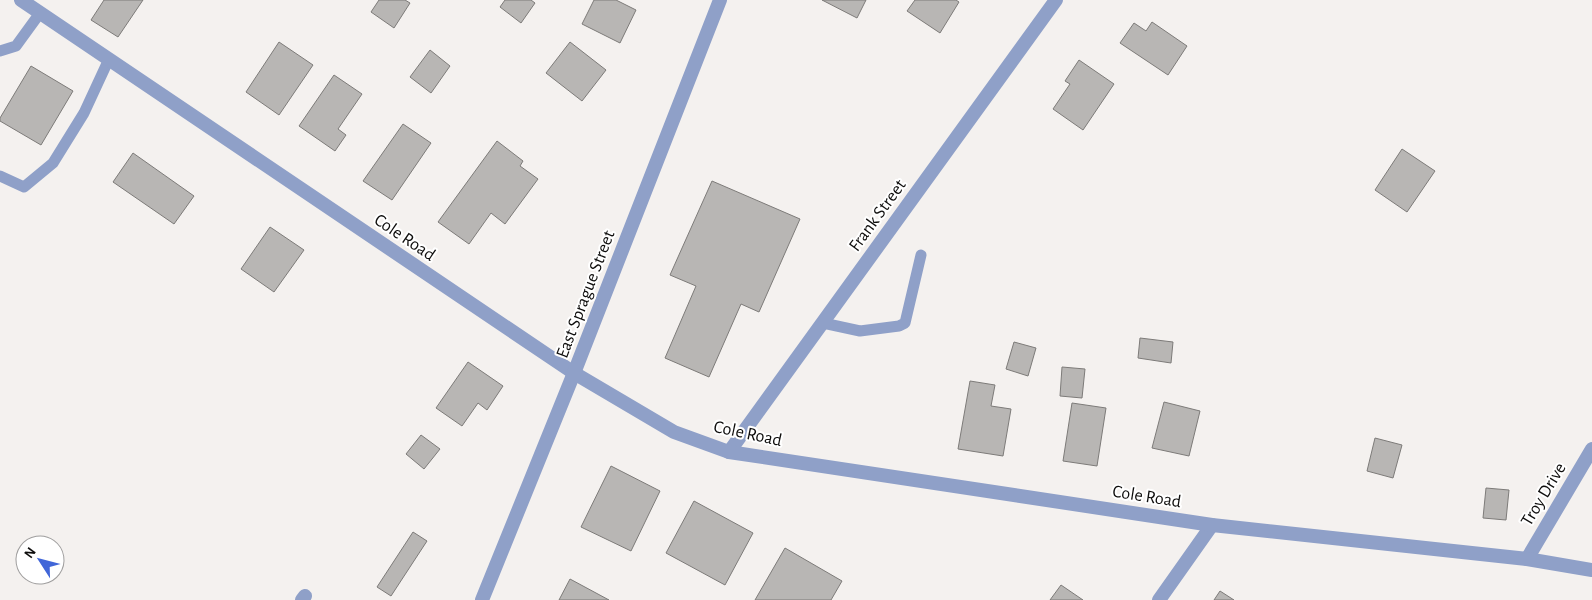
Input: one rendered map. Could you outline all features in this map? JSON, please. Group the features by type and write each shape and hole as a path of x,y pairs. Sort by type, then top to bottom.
{"street":[{"name":"Cole Road","path":"21,0 574,373 674,432 730,452 1212,525 1526,559 1592,570"},
{"name":"East Sprague Street","path":"482,600 574,373 720,0"},
{"name":"Frank Street","path":"730,452 1056,0"},
{"name":"Troy Drive","path":"1526,559 1592,449"},
{"path":"1159,600 1212,525"}],"lane":[{"path":"0,51 16,46 40,13"},
{"path":"0,176 24,187 53,163 84,112 109,59"},
{"path":"823,323 860,331 898,326 906,323 921,256"}],"building":[{"path":"104,0 143,0 118,37 91,20"},
{"path":"379,0 405,0 410,3 394,28 371,12"},
{"path":"505,0 531,0 535,3 521,23 500,7"},
{"path":"594,0 616,0 636,10 620,43 582,24"},
{"path":"822,0 866,0 857,18"},
{"path":"915,0 956,0 959,2 940,33 907,11"},
{"path":"1152,22 1187,46 1168,75 1120,43 1134,23 1146,31"},
{"path":"279,42 313,65 279,115 246,92"},
{"path":"570,42 606,70 582,101 546,73"},
{"path":"430,50 450,66 431,93 410,77"},
{"path":"1079,60 1114,84 1083,130 1053,109 1070,84 1065,81"},
{"path":"31,66 73,91 41,145 0,121"},
{"path":"334,75 362,94 338,129 346,135 335,151 299,126"},
{"path":"403,124 431,143 392,200 363,181"},
{"path":"497,141 523,161 520,166 538,179 505,224 491,213 469,244 438,222"},
{"path":"1402,149 1435,171 1407,212 1375,190"},
{"path":"133,153 194,196 174,224 113,182"},
{"path":"712,181 800,219 759,312 741,304 709,377 665,358 696,286 670,275"},
{"path":"270,227 304,250 274,292 241,269"},
{"path":"1140,338 1173,342 1171,363 1138,358"},
{"path":"1014,342 1036,348 1028,376 1006,369"},
{"path":"468,362 503,386 487,410 478,403 462,426 436,408"},
{"path":"1062,367 1085,369 1082,398 1060,396"},
{"path":"970,381 995,385 991,406 1011,409 1003,456 958,449"},
{"path":"1164,402 1200,411 1189,456 1152,448"},
{"path":"1072,403 1106,408 1097,466 1063,461"},
{"path":"421,435 440,449 424,469 406,454"},
{"path":"1375,438 1402,445 1393,478 1367,471"},
{"path":"611,466 660,491 631,551 581,527"},
{"path":"1486,488 1509,490 1506,520 1483,518"},
{"path":"694,501 753,533 725,585 666,553"},
{"path":"413,532 427,541 391,596 377,587"},
{"path":"785,548 842,581 831,600 755,600"},
{"path":"570,579 609,600 559,600"},
{"path":"1061,585 1083,600 1050,600"},
{"path":"1220,591 1234,600 1214,600"}]}
